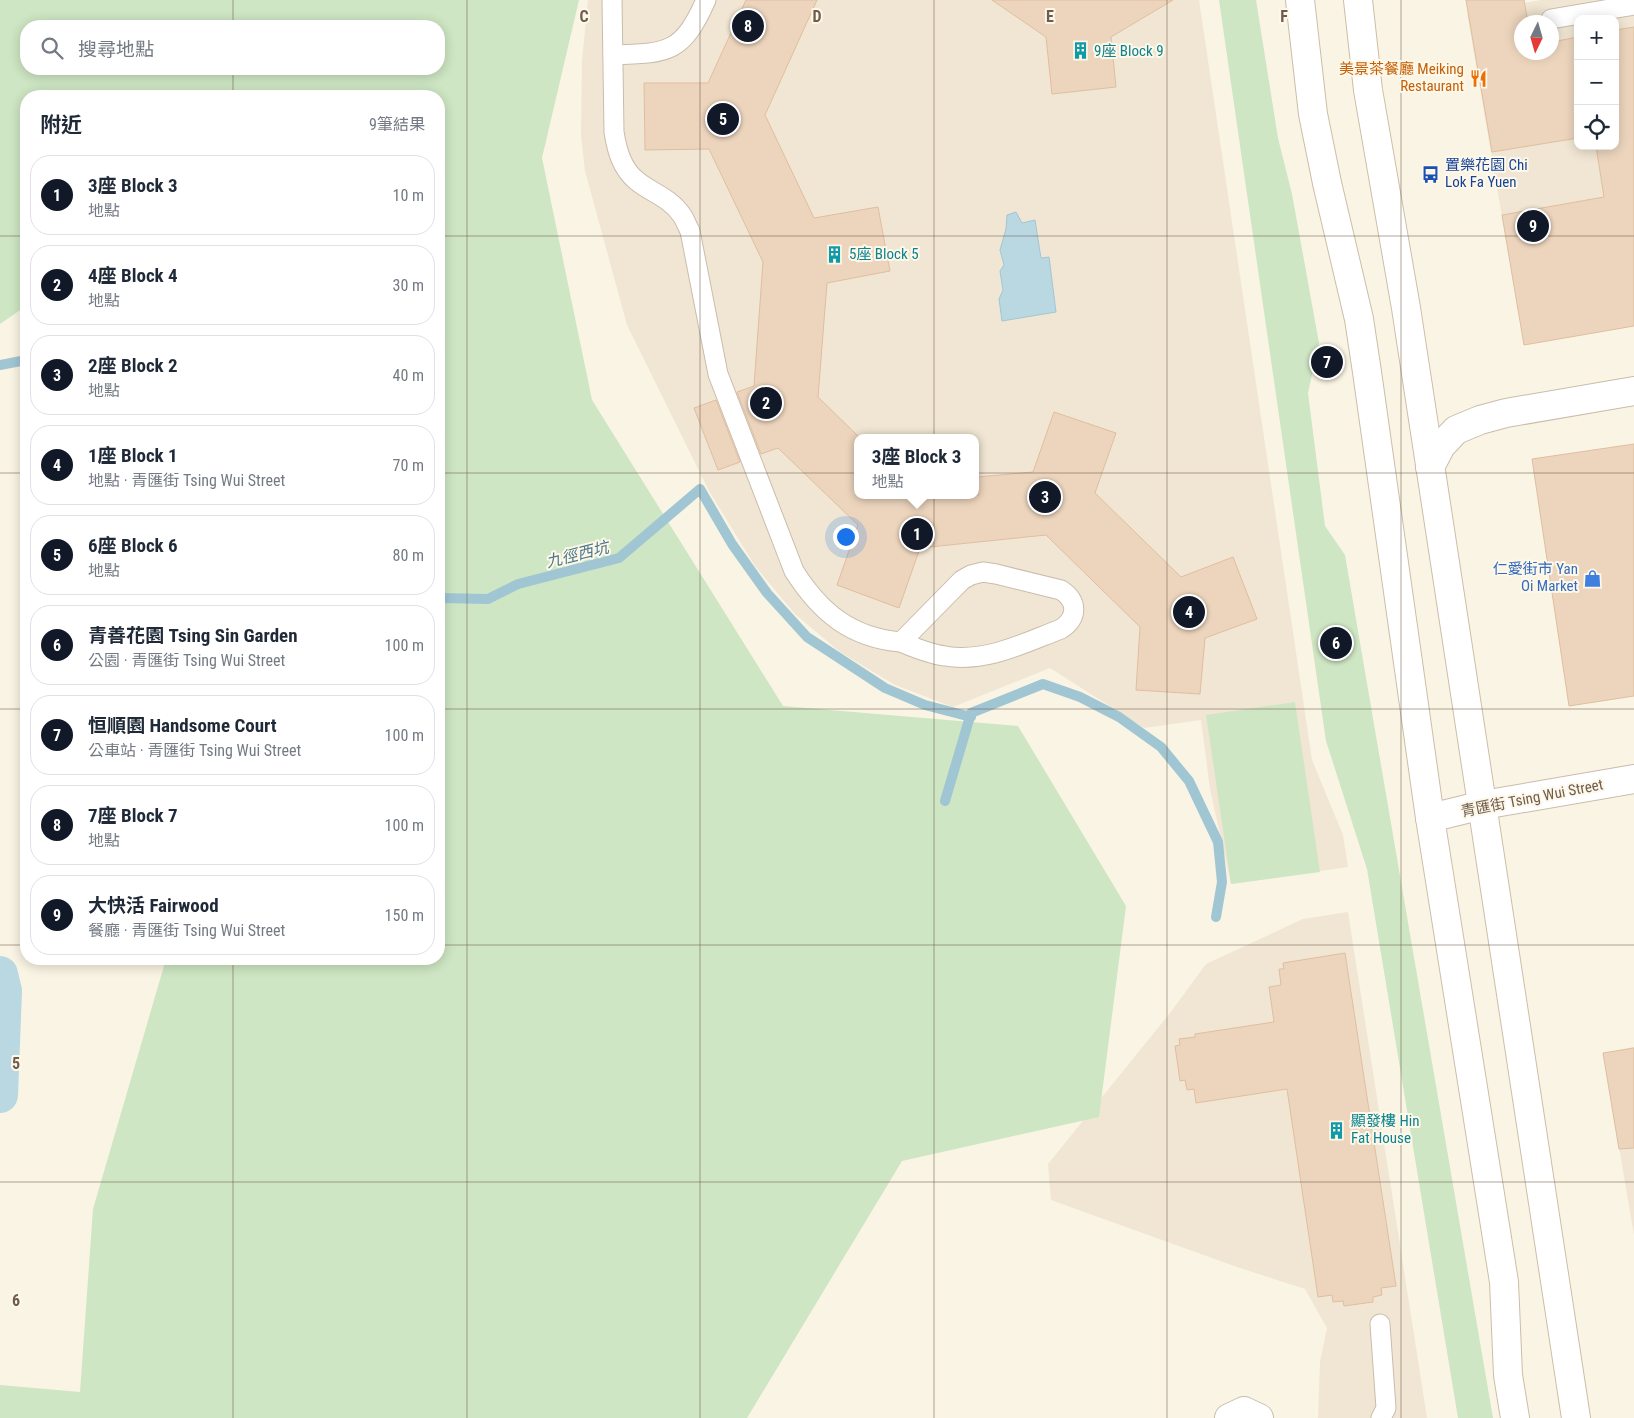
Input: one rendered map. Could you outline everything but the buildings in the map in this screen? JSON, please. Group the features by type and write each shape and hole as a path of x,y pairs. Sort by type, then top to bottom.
{"main road":[{"path":"1300,0 1313,114 1359,319 1430,818 1504,1282 1508,1375 1515,1418"},
{"path":"1358,0 1368,90 1405,299 1576,1418"},
{"path":"1430,467 1441,446 1456,430 1480,420 1634,391"},
{"name":"青匯街 Tsing Wui Street","path":"1430,818 1483,806 1634,779"},
{"path":"1229,1418 1244,1412 1259,1418"}],"lane":[{"path":"612,0 614,132 617,150 625,167 637,181 669,200 682,214 690,231 718,374 794,571 807,592 823,609 842,623 863,634 886,641 901,642 923,651 946,656 970,657 993,654 1061,629 1068,625 1073,618 1074,610 1068,594 1061,590 983,572 962,580 901,642"},
{"path":"612,55 652,54 666,50 679,43 690,32 706,0"},
{"path":"1559,18 1634,6"},
{"path":"1380,1324 1386,1408 1381,1418"}],"shaded area":[{"path":"588,0 1199,0 1312,760 1343,835 1348,867 1231,884 1210,789 1201,720 1144,728 1050,668 953,707 895,685 840,652 795,614 755,566 709,491 627,325 585,171 581,135 582,61"},
{"name":"置樂花園 Chi Lok Fa Yuen","path":"1541,0 1634,0 1634,326 1524,345 1467,13"},
{"path":"1348,912 1427,1418 1318,1418 1320,1362 1327,1328 1305,1289 1237,1267 1051,1200 1048,1164 1170,1013 1206,964 1303,919"},
{"path":"1634,1047 1634,1235 1603,1053"}],"green space":[{"path":"0,0 579,0 542,158 592,400 783,706 1018,726 1126,906 1099,1117 902,1161 747,1418 0,1418 0,1385 80,1392 93,1209 164,965 445,965 445,90 20,90 20,310 0,324"},
{"path":"1219,0 1256,0 1278,138 1292,194 1319,343 1308,393 1325,526 1345,555 1493,1418 1458,1418 1367,869 1326,741"},
{"path":"1295,702 1320,872 1231,884 1206,715"}],"water":[{"path":"1016,212 1022,223 1035,220 1041,258 1049,257 1056,312 1002,321 999,299 1003,290 1000,271 1004,265 1000,250 1006,229 1007,215"}],"waterway":[{"name":"九徑西坑","path":"0,365 20,361"},
{"path":"445,598 488,599 518,584 619,558 700,489 732,544 767,593 807,637 885,688 925,705 971,717"},
{"path":"945,801 971,713 1043,684 1080,697 1119,717 1161,747 1189,781 1218,842 1222,882 1216,917"},
{"path":"0,974 4,991 0,1095"}],"place":[{"name":"7座 Block 7","path":"748,26"},
{"name":"9座 Block 9","path":"1080,51"},
{"name":"美景茶餐廳 Meiking Restaurant","path":"1478,78"},
{"name":"6座 Block 6","path":"723,119"},
{"name":"置樂花園 Chi Lok Fa Yuen","path":"1431,174"},
{"name":"大快活 Fairwood","path":"1533,226"},
{"name":"5座 Block 5","path":"835,254"},
{"name":"恒順園 Handsome Court","path":"1327,362"},
{"name":"4座 Block 4","path":"766,403"},
{"name":"2座 Block 2","path":"1045,497"},
{"name":"3座 Block 3","path":"917,534"},
{"name":"仁愛街市 Yan Oi Market","path":"1592,578"},
{"name":"1座 Block 1","path":"1189,612"},
{"name":"青善花園 Tsing Sin Garden","path":"1336,643"},
{"name":"顯發樓 Hin Fat House","path":"1337,1130"}]}
